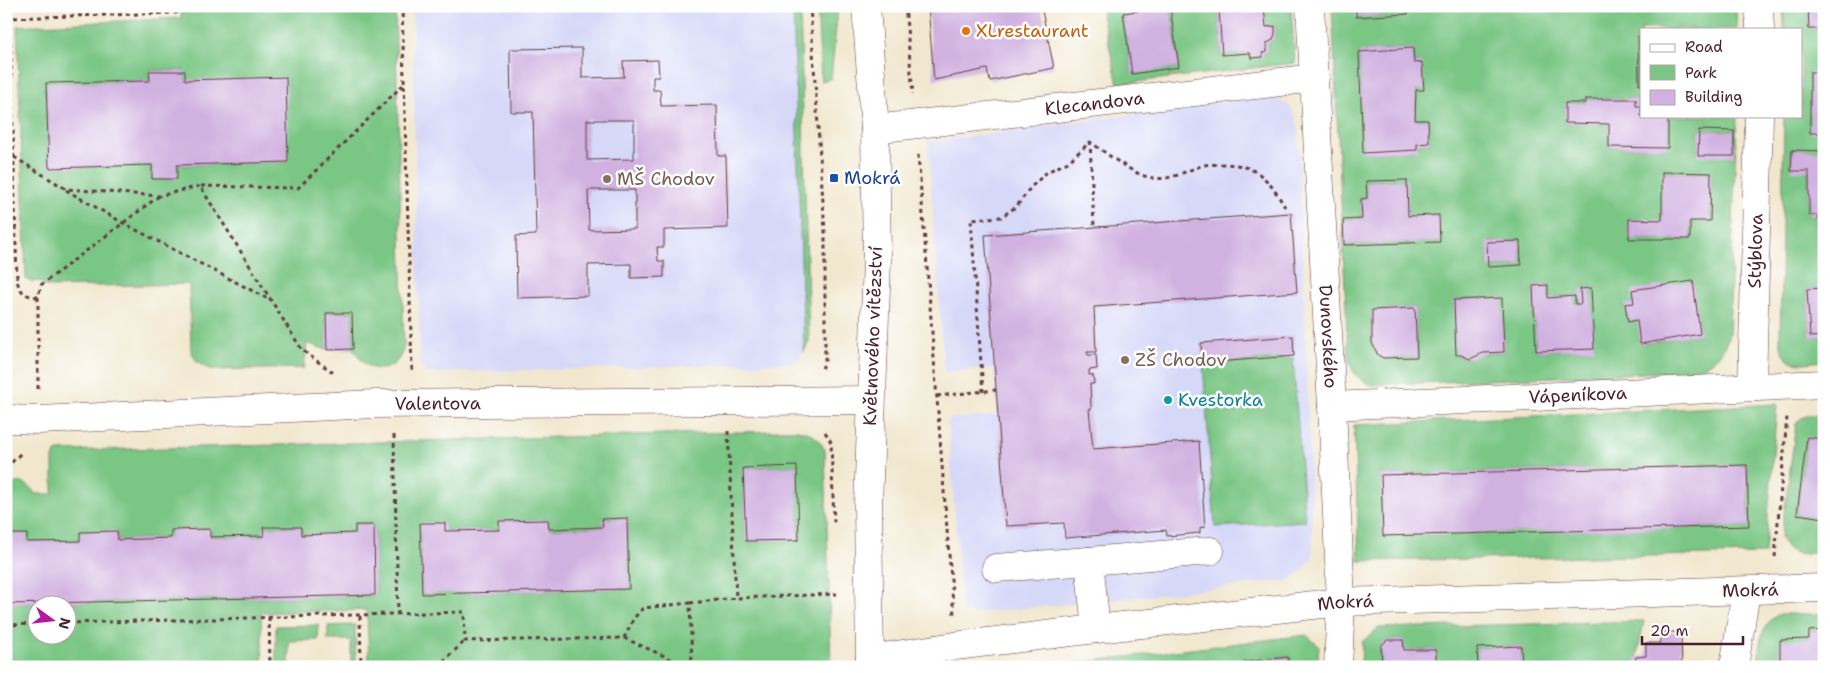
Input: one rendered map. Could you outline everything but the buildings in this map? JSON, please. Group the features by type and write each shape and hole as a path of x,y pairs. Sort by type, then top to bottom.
{"street":[{"name":"Květnového vítězství","path":"866,6 875,128 877,282 868,505 870,663"},
{"name":"Dunovského","path":"1310,6 1341,602 1338,667"},
{"path":"1759,6 1760,28"},
{"name":"Klecandova","path":"875,128 1315,78"},
{"name":"Stýblova","path":"1752,386 1759,118"},
{"name":"Vápeníkova","path":"1332,406 1790,384 1824,384"},
{"name":"Valentova","path":"6,420 394,403 871,400"},
{"path":"996,568 1210,551"},
{"path":"1089,560 1096,629"},
{"name":"Mokrá","path":"870,663 955,646 1341,602 1824,588"},
{"path":"1734,667 1759,590"}],"path":[{"path":"38,297 27,296 20,291 17,281 8,18 174,13 220,6"},
{"path":"398,614 394,403 405,83 402,6"},
{"path":"810,6 825,232 825,362 819,374 819,424 831,442 834,528"},
{"path":"905,6 916,124 955,646"},
{"path":"66,190 159,196 200,186 298,188 405,83"},
{"path":"1089,134 1094,227"},
{"path":"983,392 971,219 1001,218 1017,206 1031,187 1048,172 1068,162 1090,142"},
{"path":"1090,142 1137,173 1154,178 1167,178 1206,165 1236,164 1247,167 1272,185 1285,207"},
{"path":"6,158 14,158 123,223 271,300"},
{"path":"200,186 302,350 394,403"},
{"path":"39,420 38,297 41,286 159,196"},
{"path":"1759,590 1790,384"},
{"path":"937,396 996,390"},
{"path":"728,426 736,598"},
{"path":"836,585 837,603"},
{"path":"624,638 634,618 643,608 736,598 837,594"},
{"path":"690,603 692,667"},
{"path":"78,623 464,612 465,641"},
{"path":"360,616 361,667"},
{"path":"269,617 270,667"},
{"path":"6,625 28,624"},
{"path":"437,667 465,641 624,638 671,659 682,667"}],"shaded area":[{"name":"MŠ Chodov","path":"412,6 793,6 804,352 794,363 427,373 420,366"},
{"name":"ZŠ Chodov","path":"1259,97 1277,98 1291,107 1298,124 1313,557 1303,570 1291,580 1093,602 962,614 948,419 998,415 994,368 944,372 928,142"}],"green space":[{"path":"181,6 395,6 404,346 401,355 391,366 377,369 370,367 353,350 352,313 326,313 327,350 307,343 304,368 212,370 197,362 191,351 189,284 48,287 38,281 31,282 26,279 17,26 181,18","holes":["150,71 184,71 185,80 288,162 177,165 176,179 152,179 152,165 49,168 46,84 150,81"]},
{"path":"793,6 800,6 809,341 804,352"},
{"path":"817,6 838,6 831,79 821,81"},
{"path":"1100,6 1138,6 1138,11 1123,14 1132,73 1179,67 1171,7 1155,9 1154,6 1291,6 1295,63 1118,84","holes":["1264,7 1266,27 1275,26 1275,33 1273,40 1267,43 1267,52 1262,53 1262,57 1250,53 1222,55 1219,9"]},
{"path":"1332,6 1356,6 1357,16 1408,14 1408,6 1736,6 1737,28 1640,28 1640,36 1638,36 1640,106 1636,106 1636,99 1586,99 1586,103 1565,103 1565,123 1609,124 1609,147 1668,148 1668,118 1737,118 1729,334 1727,342 1716,358 1705,366 1690,371 1372,385 1361,380 1354,373 1348,352","holes":["1413,48 1414,63 1421,62 1423,90 1416,90 1415,120 1428,120 1429,143 1417,144 1416,150 1364,153 1359,52","1699,130 1734,131 1734,156 1698,155","1663,172 1711,173 1710,220 1690,221 1690,239 1629,239 1662,220","1406,180 1408,216 1439,215 1439,242 1344,245 1343,220 1362,219 1361,199 1367,198 1366,181","1520,241 1521,265 1488,267 1487,242","1693,282 1700,334 1641,344 1637,320 1628,321 1625,305","1548,285 1548,298 1575,296 1575,304 1581,304 1580,289 1591,289 1593,349 1536,351 1533,286","1501,298 1504,352 1478,354 1470,359 1457,355 1454,300","1415,308 1417,357 1383,358 1378,354 1372,344 1372,310"]},
{"path":"1783,6 1808,6 1809,29 1824,29 1824,151 1792,150 1791,170 1809,171 1809,215 1817,215 1819,220 1824,223 1824,288 1807,289 1810,336 1824,336 1824,361 1808,363 1789,360 1782,349 1780,339 1784,118 1802,118 1802,28 1784,28"},
{"path":"1293,358 1305,521 1215,527 1203,364"},
{"path":"1777,404 1765,554 1359,561 1354,425","holes":["1747,465 1749,526 1383,535 1381,475"]},
{"path":"1809,415 1824,415 1824,439 1807,438 1797,514 1824,518 1824,553 1804,554 1788,549 1781,537 1796,424 1800,419"},
{"path":"776,430 805,431 816,437 825,450 831,667 369,667 367,610 261,613 263,667 6,667 6,488 15,483 22,483 26,484 35,494 53,494 53,458 55,453 59,451","holes":["796,466 799,540 746,541 743,468","627,518 629,589 422,594 420,524 445,523 445,531 499,530 500,521 548,520 549,529 603,527 603,519","355,525 374,525 375,595 78,602 78,646 28,646 28,604 9,604 7,534 26,534 27,542 80,541 117,531 118,540 171,538 172,530 210,529 210,537 264,536 264,527 301,527 301,535 355,533"]},
{"path":"1780,614 1824,614 1824,630 1809,631 1809,639 1780,667 1758,667 1760,644 1764,630 1773,618"},
{"path":"1644,621 1635,667 1522,667 1521,646 1477,648 1478,667 1436,667 1436,650 1404,650 1403,640 1387,640 1381,646 1382,667 1361,667 1362,642 1379,628"},
{"path":"319,625 318,640 289,641 289,667 276,667 276,626"},
{"path":"355,625 356,667 351,667 351,640 328,640 328,626"},
{"path":"1306,635 1319,646 1317,667 1289,667 1288,657 1244,662 1244,667 1043,667"}],"place":[{"name":"XLrestaurant","path":"966,31"},
{"name":"Mokrá","path":"834,178"},
{"name":"MŠ Chodov","path":"607,179"},
{"name":"ZŠ Chodov","path":"1125,360"},
{"name":"Kvestorka","path":"1168,400"}]}
